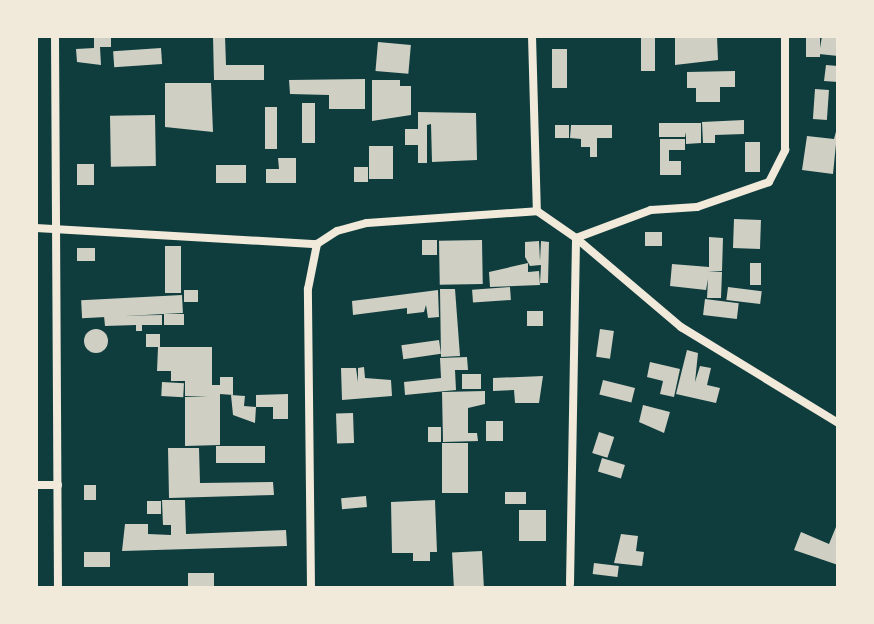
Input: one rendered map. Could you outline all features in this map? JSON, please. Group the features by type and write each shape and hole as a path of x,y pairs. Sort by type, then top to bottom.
{"street":[{"path":"55,36 58,588"},
{"path":"532,36 537,211"},
{"path":"576,238 651,210 697,207 769,182 785,150 785,36"},
{"path":"36,228 317,244 337,231 367,223 537,211 576,238 681,327 838,423"},
{"path":"570,584 576,238"},
{"path":"311,588 308,289 317,244"},
{"path":"36,485 58,485"}],"building":[{"path":"94,36 111,36 111,47 100,47 101,65 77,62 76,49 94,48"},
{"path":"213,36 225,36 226,65 264,65 264,80 214,80"},
{"path":"641,36 655,36 655,71 641,71"},
{"path":"675,36 717,36 718,60 675,65"},
{"path":"806,36 820,36 820,57 806,57"},
{"path":"822,36 838,36 838,56 819,54"},
{"path":"378,42 411,45 408,74 375,71"},
{"path":"161,48 162,64 114,67 113,51"},
{"path":"552,49 567,49 567,88 552,88"},
{"path":"826,65 838,66 838,82 824,81"},
{"path":"735,71 735,87 720,87 720,102 696,102 696,88 687,88 687,72"},
{"path":"365,79 365,109 329,109 329,95 290,94 289,80"},
{"path":"372,80 400,80 400,86 411,86 411,115 372,121"},
{"path":"165,83 211,83 213,132 165,127"},
{"path":"815,89 829,90 827,120 813,119"},
{"path":"302,103 315,103 315,143 302,143"},
{"path":"265,107 277,107 277,149 265,149"},
{"path":"418,112 476,113 477,160 432,162 431,124 427,125 427,163 418,163 418,145 405,145 405,129 418,129"},
{"path":"155,115 156,166 111,167 110,116"},
{"path":"744,120 744,134 715,135 715,143 703,143 702,122"},
{"path":"659,123 701,123 701,143 686,144 686,132 685,137 659,137"},
{"path":"838,124 833,174 802,170 807,136 834,139"},
{"path":"555,125 569,125 569,138 555,138"},
{"path":"571,125 612,125 612,138 597,138 597,157 590,157 590,147 581,147 581,139 570,138"},
{"path":"660,139 685,139 685,150 669,150 669,161 681,161 681,175 660,175"},
{"path":"745,142 760,142 760,172 745,172"},
{"path":"369,146 393,146 393,179 369,179"},
{"path":"278,158 296,158 296,183 266,183 266,169 279,169"},
{"path":"77,164 94,164 94,185 77,185"},
{"path":"216,165 246,165 246,183 216,183"},
{"path":"354,167 368,167 368,182 354,182"},
{"path":"734,219 761,220 760,249 733,248"},
{"path":"645,232 662,232 662,246 645,246"},
{"path":"709,237 723,238 722,271 708,272 722,272 721,298 707,298 708,279 706,290 670,286 672,264 709,267"},
{"path":"422,240 437,240 437,255 422,255"},
{"path":"482,240 483,284 440,285 439,241"},
{"path":"539,241 540,261 541,241 549,242 548,283 540,283 541,265 530,266 525,257 525,242"},
{"path":"165,246 181,246 181,293 165,293"},
{"path":"77,248 95,248 95,261 77,261"},
{"path":"528,263 528,272 539,271 540,285 490,287 489,272"},
{"path":"750,263 761,263 761,285 750,285"},
{"path":"510,287 511,300 473,303 472,290"},
{"path":"728,287 762,291 760,304 726,300"},
{"path":"440,289 455,289 460,356 441,357"},
{"path":"184,290 198,290 198,302 184,302"},
{"path":"438,290 439,317 428,318 426,305 424,312 407,314 407,308 353,315 352,301"},
{"path":"182,295 183,313 82,318 81,300"},
{"path":"705,299 739,303 737,319 703,315"},
{"path":"527,311 543,311 543,326 527,326"},
{"path":"164,314 184,314 184,325 164,325"},
{"path":"162,315 162,325 142,325 142,331 136,331 136,325 105,326 104,316"},
{"path":"96,329 107,336 108,341 101,352 96,353 85,346 84,341 91,330"},
{"path":"600,329 614,331 610,359 596,357"},
{"path":"146,334 160,334 160,347 146,347"},
{"path":"439,340 441,354 403,359 401,345"},
{"path":"158,347 212,347 212,385 220,385 220,377 233,377 233,395 220,394 220,445 185,446 185,397 208,396 185,396 185,381 171,381 171,371 157,371"},
{"path":"687,350 698,353 695,382 700,366 711,368 707,385 720,388 716,403 676,394"},
{"path":"467,357 468,370 455,370 456,390 405,395 404,382 441,378 440,358"},
{"path":"650,362 680,369 674,397 660,394 663,381 647,377"},
{"path":"364,367 365,378 391,380 392,396 342,400 341,368 356,368 358,382 358,368"},
{"path":"462,374 481,374 481,389 462,389"},
{"path":"543,376 539,403 515,403 514,390 493,391 493,378"},
{"path":"603,380 635,388 631,403 599,395"},
{"path":"162,382 184,383 183,397 161,396"},
{"path":"485,391 485,404 468,408 468,433 477,433 478,441 443,442 442,392"},
{"path":"288,394 288,419 273,419 273,407 256,407 256,395"},
{"path":"231,395 245,396 244,406 256,407 255,423 233,415"},
{"path":"643,405 670,412 664,433 639,422"},
{"path":"353,413 354,443 337,444 336,414"},
{"path":"486,421 503,421 503,441 486,441"},
{"path":"428,427 441,427 441,442 428,442"},
{"path":"599,432 614,437 607,458 592,453"},
{"path":"442,443 468,443 468,493 442,493"},
{"path":"216,446 265,446 265,463 216,463"},
{"path":"168,448 199,448 200,483 273,482 274,495 169,498"},
{"path":"602,458 625,465 621,478 598,471"},
{"path":"84,485 96,485 96,500 84,500"},
{"path":"505,492 526,492 526,504 505,504"},
{"path":"366,496 367,507 342,509 341,498"},
{"path":"162,500 185,500 186,534 286,530 287,546 122,551 125,524 148,524 148,534 171,535 171,525 163,525"},
{"path":"435,500 437,552 430,552 430,561 413,561 413,553 392,553 391,502"},
{"path":"147,501 161,501 161,514 147,514"},
{"path":"519,510 546,510 546,541 519,541"},
{"path":"838,522 838,565 794,550 801,532 829,544"},
{"path":"621,534 638,536 636,551 644,552 642,566 614,563"},
{"path":"482,551 484,588 454,588 452,553"},
{"path":"84,552 110,552 110,567 84,567"},
{"path":"594,563 619,566 617,577 593,574"},
{"path":"188,573 214,573 214,588 188,588"}]}
